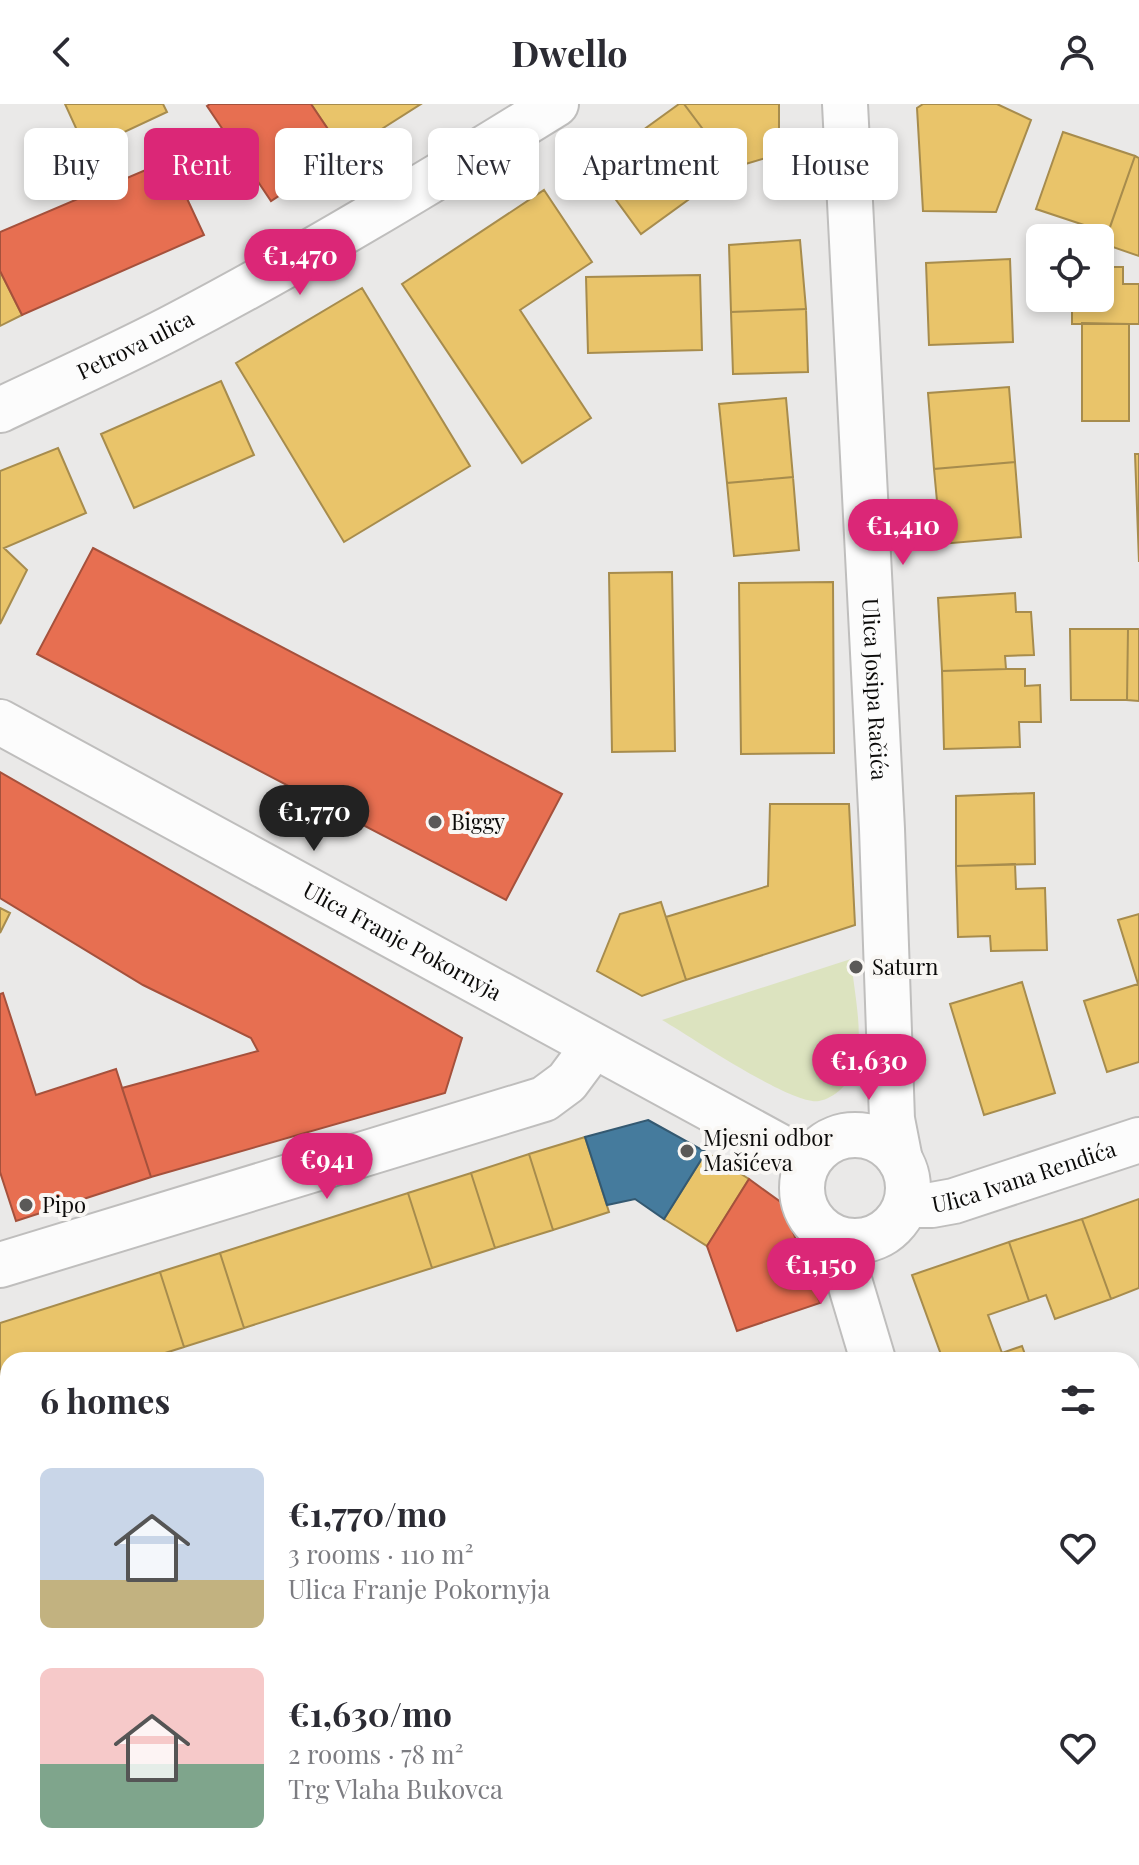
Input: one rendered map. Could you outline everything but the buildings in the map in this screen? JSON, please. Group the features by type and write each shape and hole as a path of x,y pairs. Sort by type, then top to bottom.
{"street":[{"name":"Petrova ulica","path":"0,410 168,330 285,266 425,186 556,104"},
{"name":"Ulica Josipa Račića","path":"845,104 881,798 892,1119 900,1160"},
{"name":"Ulica Franje Pokornyja","path":"0,722 808,1162"},
{"path":"0,1265 544,1099 567,1082 593,1047"},
{"path":"861,1135 889,1148 900,1160 906,1174 906,1205 899,1218 876,1237 846,1241 832,1236 810,1218 801,1191 802,1176 817,1150 830,1141 861,1135"},
{"name":"Ulica Ivana Rendića","path":"906,1205 954,1201 1139,1140"},
{"path":"846,1241 847,1273 871,1352"}],"green space":[{"path":"851,959 859,1029 857,1056 852,1075 845,1085 836,1094 819,1101 806,1100 765,1082 662,1020"}],"place":[{"name":"Biggy","path":"435,822"},
{"name":"Saturn","path":"856,967"},
{"name":"Mjesni odbor Mašićeva","path":"687,1151"},
{"name":"Pipo","path":"26,1205"}]}
